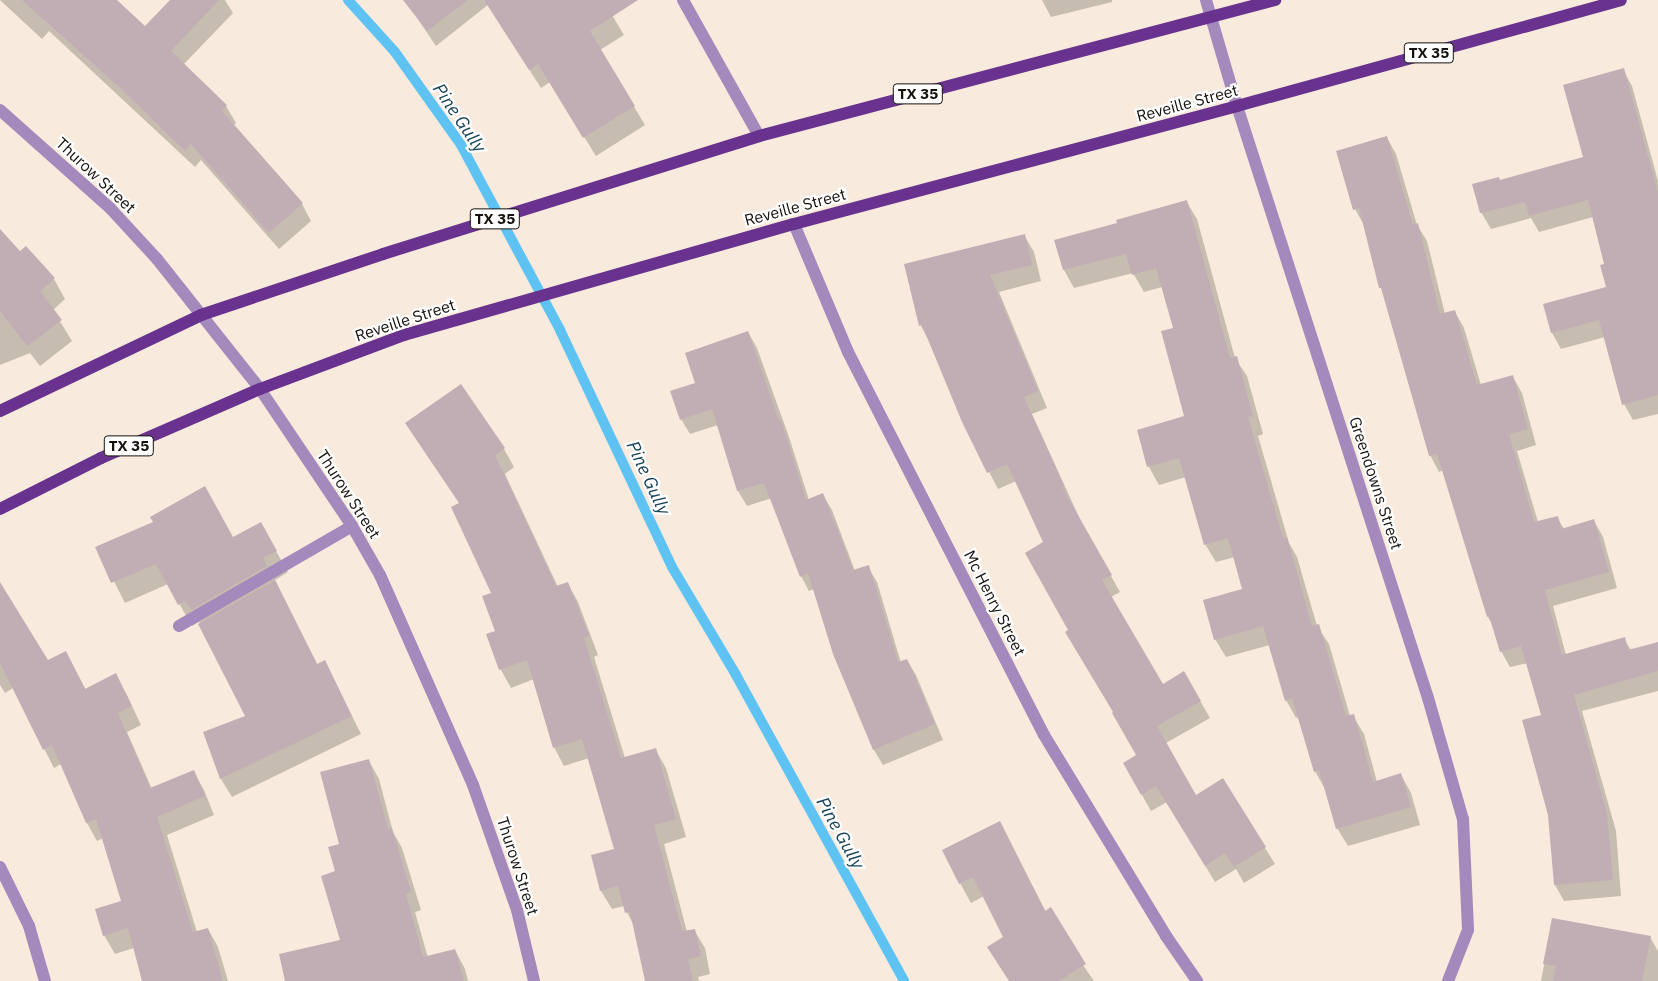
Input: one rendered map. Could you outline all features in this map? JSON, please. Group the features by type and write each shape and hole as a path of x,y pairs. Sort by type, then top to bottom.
{"main road":[{"name":"TX 35","path":"0,411 201,315 452,232 759,136 1275,0"},
{"name":"Reveille Street","path":"0,509 101,458 260,388 404,335 794,224 1237,106 1621,0"}],"street":[{"path":"683,0 759,136"},
{"name":"Greendowns Street","path":"1206,0 1237,106 1428,698 1463,819 1468,930 1448,981"},
{"name":"Thurow Street","path":"0,110 110,208 157,259 260,388 352,526 380,575 474,785 517,910 534,981"},
{"name":"Mc Henry Street","path":"794,224 848,352 1044,735 1166,936 1197,981"},
{"path":"179,626 352,526"},
{"path":"0,867 29,926 45,981"}],"building":[{"path":"22,0 117,0 145,26 170,0 219,0 171,51 227,105 222,111 303,203 269,233 191,144 185,151 118,86"},
{"path":"403,0 468,0 427,31"},
{"path":"484,0 638,0 590,31 635,106 583,138 538,64 529,70"},
{"path":"1624,68 1658,193 1658,395 1622,405 1599,320 1551,333 1543,304 1606,287 1600,265 1604,264 1588,200 1529,216 1525,202 1480,213 1472,184 1499,177 1500,180 1583,157 1563,85"},
{"path":"1387,136 1413,225 1418,223 1440,314 1455,310 1477,385 1513,375 1528,429 1509,434 1534,522 1558,516 1561,529 1594,519 1609,572 1545,590 1562,655 1625,637 1628,650 1658,642 1658,671 1574,695 1607,814 1613,880 1554,885 1548,815 1522,720 1541,715 1521,646 1500,652 1489,616 1487,617 1437,454 1429,456 1381,288 1379,288 1359,208 1353,210 1336,151"},
{"path":"1187,200 1230,358 1237,356 1253,416 1248,417 1283,538 1287,537 1312,626 1319,624 1346,716 1354,714 1373,782 1401,773 1411,807 1336,829 1319,770 1314,772 1292,698 1285,701 1263,626 1214,640 1203,600 1242,589 1228,538 1204,545 1179,458 1147,467 1137,430 1184,416 1161,331 1173,328 1156,268 1132,275 1126,254 1063,270 1054,240 1117,223 1116,220"},
{"path":"0,229 20,251 26,246 55,278 40,291 62,320 27,346 0,311"},
{"path":"1025,234 1032,265 990,275 1038,391 1024,397 1064,486 1062,487 1112,575 1102,580 1163,684 1184,671 1201,701 1157,726 1196,795 1223,778 1266,847 1234,867 1225,853 1205,866 1156,786 1141,795 1123,763 1136,755 1113,712 1065,632 1068,630 1025,553 1043,542 1007,464 987,473 962,422 922,325 919,326 904,264"},
{"path":"748,331 779,421 781,420 806,500 823,493 853,570 869,565 898,662 907,659 935,724 873,750 833,654 808,573 800,577 764,483 737,491 712,409 680,420 670,391 695,383 685,353"},
{"path":"461,384 505,448 495,455 556,586 568,582 589,636 584,638 621,758 656,748 676,819 654,825 682,931 695,929 701,956 688,959 693,981 645,981 630,912 625,913 618,886 600,891 591,855 614,849 582,739 553,748 527,660 499,670 486,634 495,631 482,596 491,593 451,507 459,503 405,423"},
{"path":"205,486 233,537 261,522 277,551 263,558 267,566 191,610 186,601 178,605 156,564 111,583 95,547 153,522 150,517"},
{"path":"275,580 317,664 325,660 352,716 220,779 203,732 245,716 198,624"},
{"path":"0,582 48,660 66,651 85,689 116,673 132,706 118,713 150,788 194,770 205,796 157,817 193,932 208,928 223,981 142,981 128,928 103,936 95,909 121,901 96,819 86,823 52,745 43,750 0,663"},
{"path":"369,759 388,829 392,828 411,892 406,894 423,957 455,949 464,981 285,981 279,954 340,940 321,876 335,871 328,847 339,844 320,772"},
{"path":"1000,821 1045,911 1051,907 1086,964 1059,981 1009,981 987,947 1003,937 973,877 959,884 942,850"},
{"path":"1552,918 1651,936 1642,981 1553,981 1556,966 1543,964"}],"waterway":[{"name":"Pine Gully","path":"348,0 395,52 461,145 560,330 672,567 736,675 904,981"}]}
